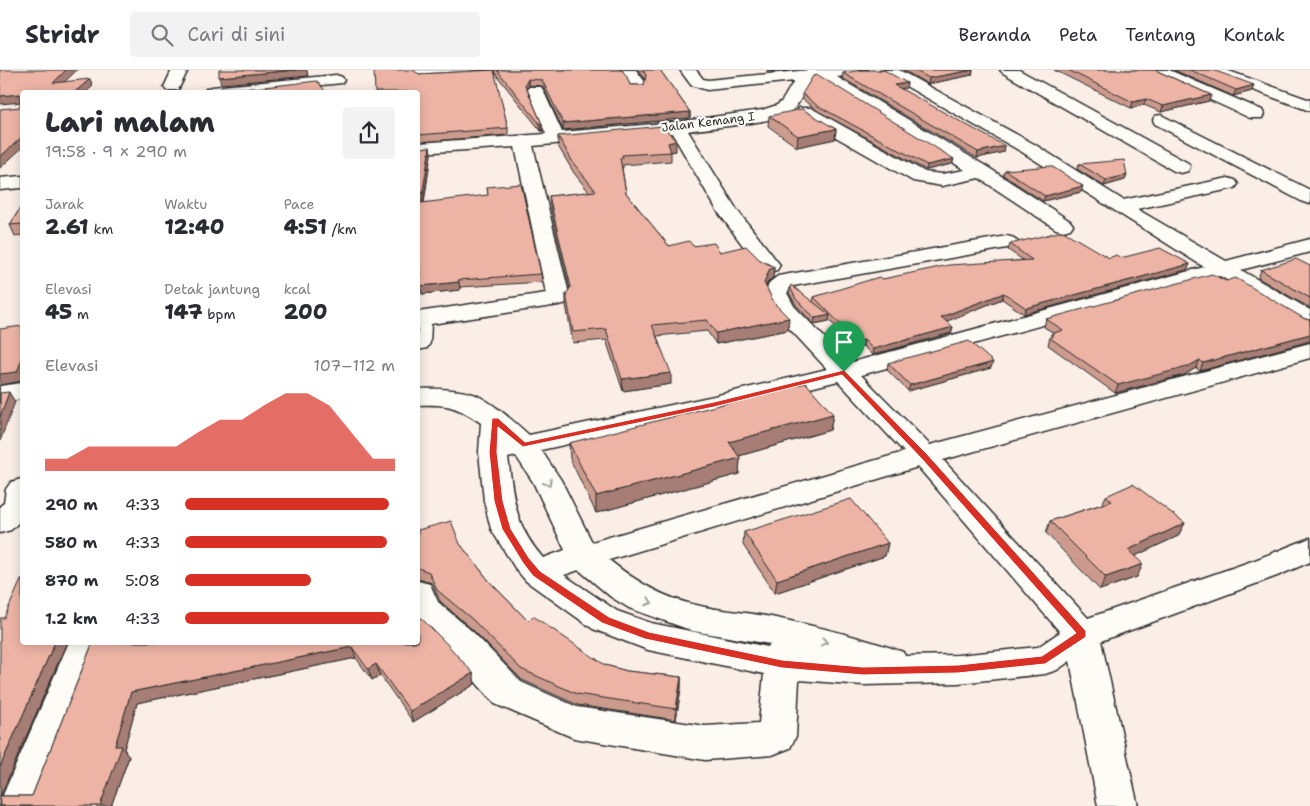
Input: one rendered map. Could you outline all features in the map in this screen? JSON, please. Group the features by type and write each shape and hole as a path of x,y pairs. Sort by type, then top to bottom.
{"street":[{"path":"172,86 180,70"},
{"path":"421,77 486,70"},
{"path":"628,70 637,82 637,87"},
{"path":"688,70 697,82 707,85 860,70"},
{"path":"888,70 1028,148 1167,236 1310,320"},
{"path":"1008,70 1181,167"},
{"path":"1156,70 1256,114"},
{"path":"1212,70 1310,106"},
{"path":"822,74 982,172 1063,225"},
{"path":"805,75 789,104 920,177 942,180 982,172"},
{"path":"219,90 248,81 336,80"},
{"path":"532,84 556,138"},
{"name":"Jalan Kemang I","path":"420,148 677,127 764,115 783,109 789,104"},
{"path":"1161,120 1310,198"},
{"path":"677,127 728,212 769,265"},
{"path":"420,319 559,298 523,141"},
{"path":"0,184 20,182"},
{"path":"1121,206 1228,184"},
{"path":"1007,242 786,281 778,287 776,293 784,309 924,456 1082,634 1118,806"},
{"path":"508,448 714,404 844,372 1310,245"},
{"path":"537,573 583,556 924,456 1310,350"},
{"path":"0,394 20,392"},
{"path":"420,397 431,396 466,401 495,420 508,448 547,480 583,556 622,588 641,599 692,618 750,626 784,649"},
{"path":"508,448 499,501 506,529 526,560 537,573 605,620 648,636 784,649 863,671 958,669 1045,660 1082,634 1266,568 1310,549"},
{"path":"0,522 18,507 14,491"},
{"path":"420,597 426,610 508,692 574,722 705,743 772,739 777,736 784,649"},
{"path":"18,806 85,645"}],"building":[{"path":"0,70 66,70 53,83 90,79 77,90 20,90 20,94 0,96"},
{"path":"219,70 296,70 219,77"},
{"path":"374,70 413,70 419,74 494,70 508,128 420,135 420,90 375,90"},
{"path":"497,70 622,70 630,85 644,85 646,75 643,70 660,70 690,112 563,123 542,80 528,79 525,85 542,124 540,124"},
{"path":"862,70 884,70 907,83 894,85 1005,146 978,152 843,73"},
{"path":"914,70 973,70 929,78"},
{"path":"1068,70 1155,70 1211,95 1163,106 1146,99 1133,102"},
{"path":"1190,70 1213,70 1254,85 1236,90"},
{"path":"818,75 954,159 927,165 818,106 802,94 813,76"},
{"path":"317,81 324,90 220,90 220,88 255,88"},
{"path":"20,107 20,139 0,157 0,109"},
{"path":"802,109 836,129 798,136 769,116"},
{"path":"663,126 676,141 668,143 671,152 622,155 623,158 620,158 626,193 669,246 689,241 693,246 714,243 720,252 746,246 760,260 774,267 769,270 764,283 775,304 789,318 716,333 707,320 652,325 671,373 622,379 606,329 573,332 566,294 571,287 549,196 596,191 574,164 558,136"},
{"path":"430,147 421,203 488,195 487,187 521,184 541,274 458,280 459,282 421,286 420,148"},
{"path":"1124,160 1127,175 1106,180 1079,164"},
{"path":"1051,166 1083,186 1045,196 1005,170"},
{"path":"20,208 20,224 10,225"},
{"path":"1063,231 1109,258 1116,255 1121,258 1160,248 1190,264 1026,308 1004,293 941,317 953,327 873,349 864,340 857,341 814,297 879,277 883,279 949,265 1032,260 1010,244"},
{"path":"1296,259 1310,266 1310,298 1261,270"},
{"path":"1212,274 1226,281 1236,278 1305,319 1310,320 1310,334 1203,363 1200,360 1187,367 1118,385 1050,338 1054,336 1051,334 1063,330 1046,319"},
{"path":"791,285 830,315 815,318 796,299 790,287"},
{"path":"20,326 20,364 17,372 0,374 0,329"},
{"path":"969,341 993,362 910,385 888,363"},
{"path":"806,383 833,414 729,442 740,458 596,496 569,443"},
{"path":"9,392 0,417 0,393"},
{"path":"1133,484 1185,523 1128,550 1143,564 1106,577 1050,521 1112,501 1106,496"},
{"path":"851,499 888,543 777,580 744,532"},
{"path":"451,521 460,544 490,582 528,621 533,616 605,665 627,671 681,677 676,709 577,694 521,669 473,620 437,590 429,572 420,569 420,529"},
{"path":"20,582 20,645 54,645 0,767 0,618 4,618"},
{"path":"420,617 473,673 410,711 376,664 368,669 352,647 131,692 115,746 122,746 100,806 0,806 0,796 32,796 92,645 420,645"}],"route":[{"path":"844,372 924,456 1082,634 1045,660 958,669 863,671 782,664 648,636 605,620 537,573 526,560 506,529 499,501 493,452 495,420 523,445 714,404 844,372"}]}
